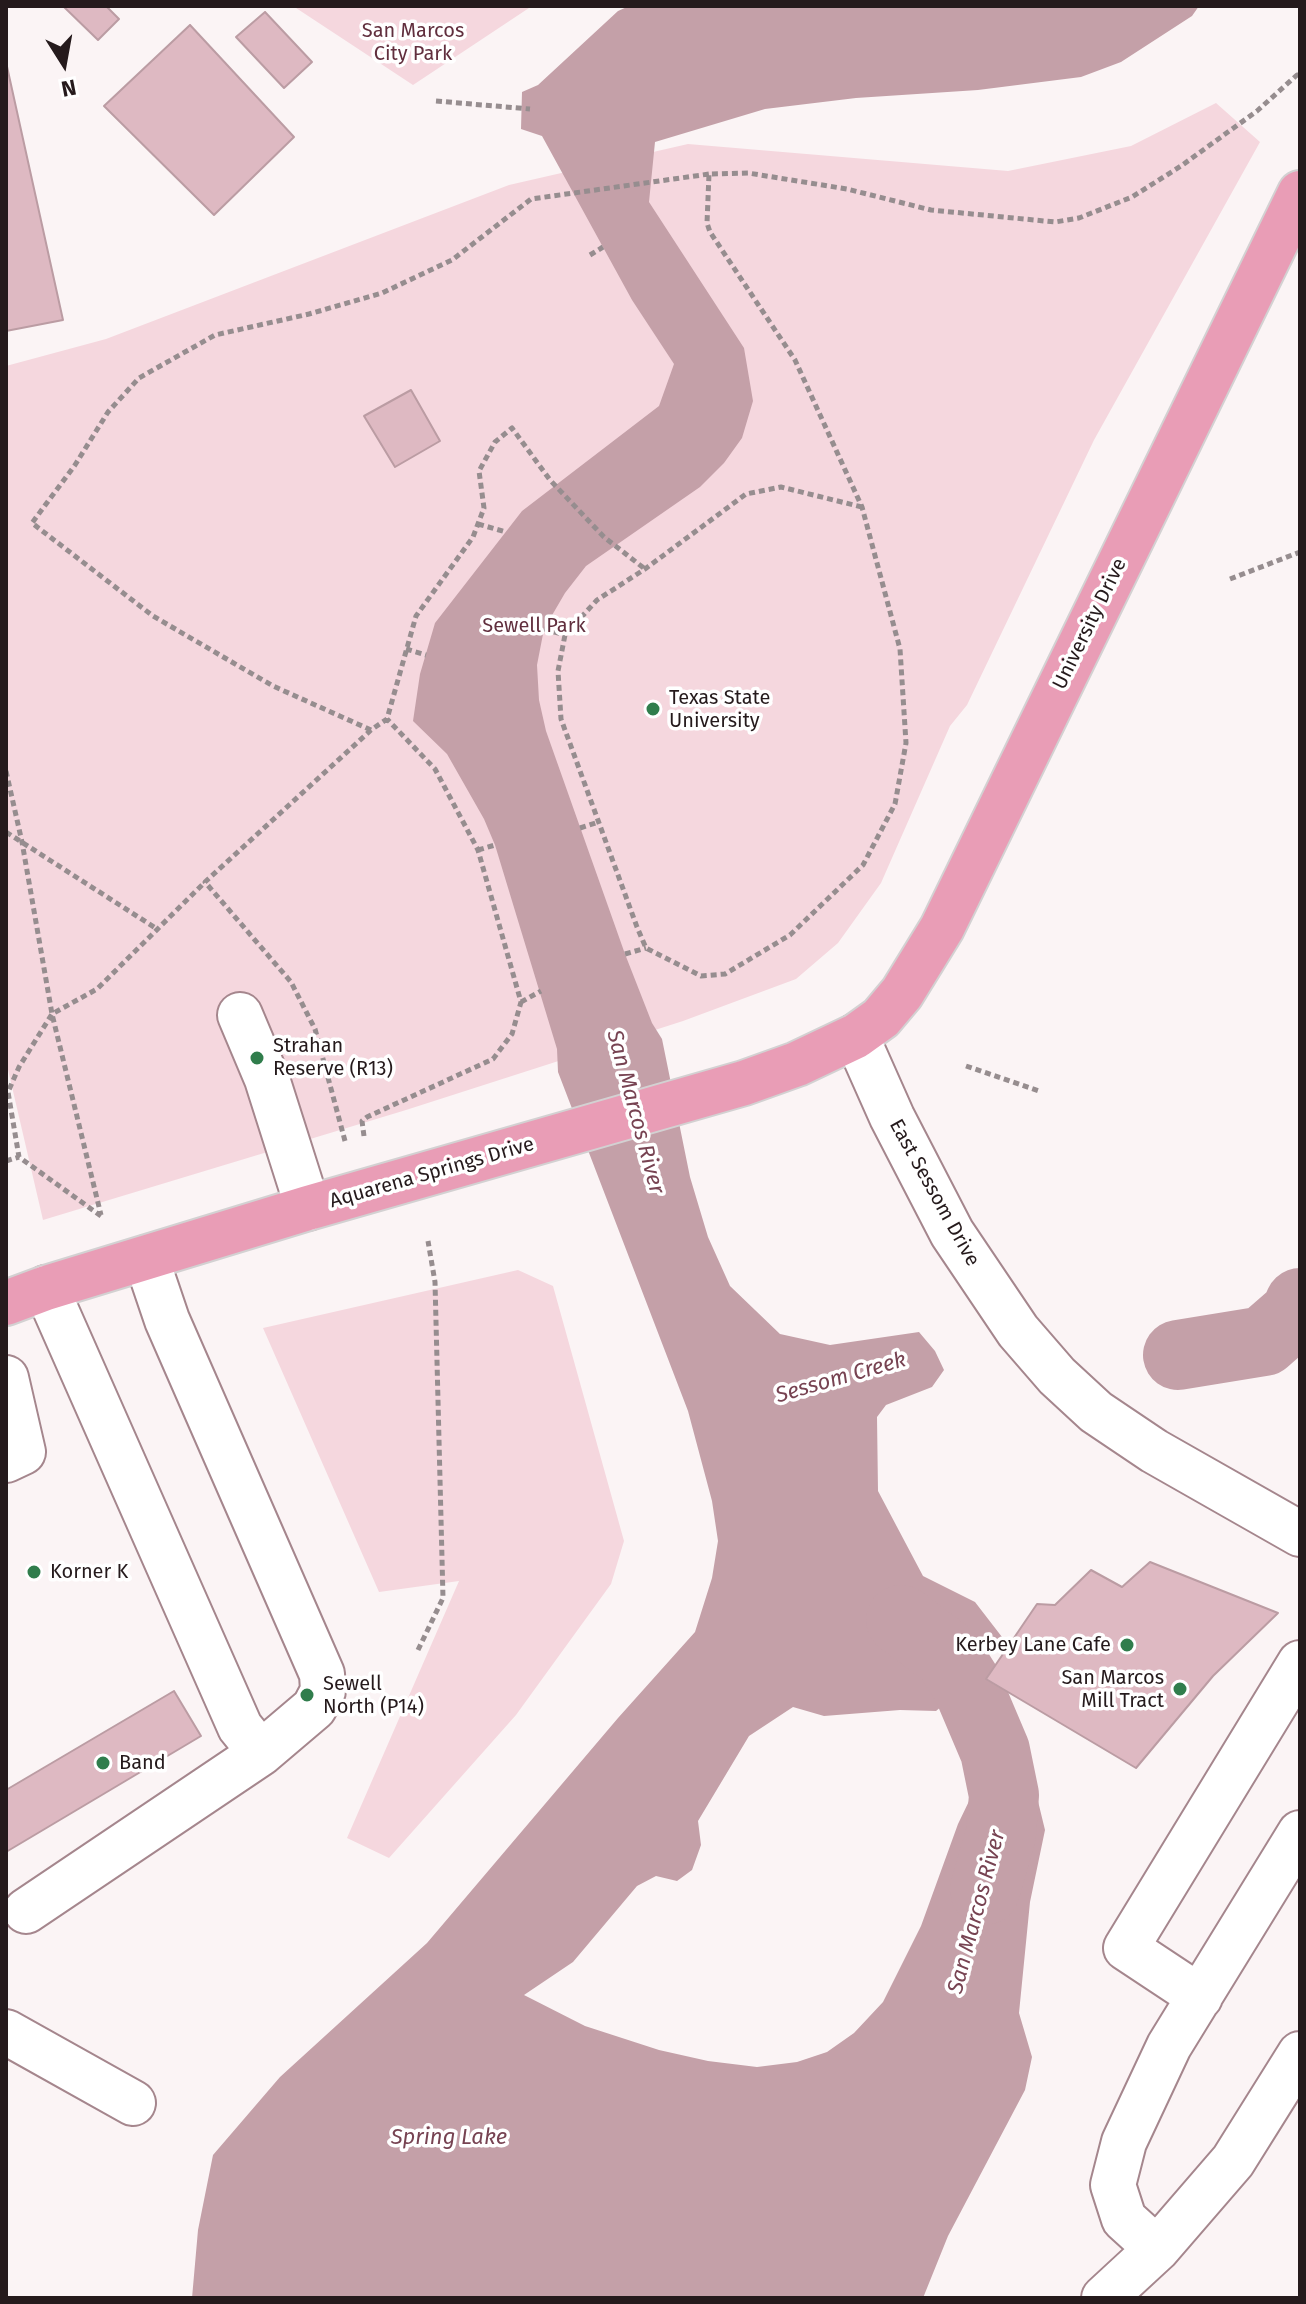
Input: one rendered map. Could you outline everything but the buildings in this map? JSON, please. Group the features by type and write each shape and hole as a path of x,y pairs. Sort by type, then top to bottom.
{"main road":[{"name":"University Drive","path":"856,1036 881,1018 902,993 942,928 1300,193"},
{"name":"Aquarena Springs Drive","path":"6,1303 308,1208 744,1083 797,1064 856,1036"}],"street":[{"path":"240,1015 267,1079 308,1208"},
{"name":"East Sessom Drive","path":"856,1036 892,1117 952,1233 1018,1331 1057,1376 1096,1412 1154,1451 1300,1534"},
{"path":"26,1911 261,1753 314,1708 323,1691 322,1674 167,1320 146,1258"},
{"path":"46,1288 240,1727 261,1753"},
{"path":"6,1378 23,1452 6,1460"},
{"path":"1200,1997 1126,1948 1300,1663"},
{"path":"1157,2249 1124,2219 1113,2185 1124,2142 1169,2046 1300,1833"},
{"path":"6,2032 133,2103"},
{"path":"1104,2298 1157,2249 1233,2161 1300,2054"}],"path":[{"path":"371,730 273,686 153,616 32,523 75,465 108,412 139,378 215,335 309,314 382,293 452,260 531,199 709,174 748,173 847,189 931,210 1055,222 1079,218 1132,197 1181,166 1257,111 1300,75"},
{"path":"436,101 530,109"},
{"path":"709,174 707,223 710,232 795,360 862,507 900,649 906,743 895,804 863,865 790,935 725,974 701,976 646,948 561,719 558,671 565,635 597,600 645,569 746,494 781,487 862,507"},
{"path":"590,255 603,247"},
{"path":"6,771 22,842 52,1014 101,1216 19,1157 7,1089 52,1014 97,989 205,882 371,730 387,719 416,616 473,537 484,508 479,471 495,442 512,428 550,480 604,537 645,569"},
{"path":"478,524 506,532"},
{"path":"1230,579 1300,552"},
{"path":"544,629 565,635"},
{"path":"406,649 426,655"},
{"path":"364,1136 362,1121 367,1117 493,1059 512,1034 521,1002 478,850 435,769 387,719"},
{"path":"580,828 599,822"},
{"path":"6,832 157,929"},
{"path":"478,850 495,845"},
{"path":"205,882 291,982 315,1029 345,1141"},
{"path":"625,954 646,948"},
{"path":"521,1002 541,991"},
{"path":"966,1066 1039,1091"},
{"path":"6,1161 19,1157"},
{"path":"418,1650 443,1598 436,1296 428,1241"}],"green space":[{"name":"San Marcos City Park","path":"293,6 532,6 413,85"},
{"name":"Sewell Park","path":"1216,103 1260,142 1094,440 967,705 950,726 881,883 838,943 796,979 683,1021 406,1110 43,1220 6,1061 6,366 106,339 509,185 688,144 1008,171 1131,146"},
{"path":"518,1270 553,1286 624,1541 611,1584 516,1715 389,1858 347,1838 459,1581 379,1592 263,1328"}],"water":[{"name":"Spring Lake","path":"629,6 1199,6 1192,16 1121,62 1081,77 978,90 856,98 765,109 655,142 649,202 744,348 753,401 742,438 724,463 700,487 586,566 565,593 544,629 537,665 539,700 546,731 625,954 652,1023 662,1039 690,1177 708,1237 730,1286 780,1334 830,1345 919,1332 935,1351 944,1370 932,1387 886,1405 877,1417 878,1491 923,1576 975,1602 1002,1637 967,1685 936,1711 900,1710 824,1716 793,1707 749,1736 698,1821 701,1845 692,1870 677,1881 656,1876 637,1886 573,1962 524,1995 585,2026 659,2050 708,2061 757,2067 797,2062 827,2052 854,2033 883,2002 921,1926 971,1797 1036,1793 1045,1830 1030,1902 1019,2013 1032,2057 1025,2090 948,2236 923,2298 192,2298 198,2230 213,2155 280,2077 427,1943 695,1632 712,1578 718,1541 712,1501 688,1411 558,1072 557,1049 495,845 484,819 447,754 413,721 420,674 435,623 522,511 659,406 674,364 632,300 542,136 521,129 522,92 538,85 618,11"}],"waterway":[{"name":"Sessom Creek","path":"1178,1355 1264,1341 1295,1314 1300,1303"},
{"name":"San Marcos River","path":"901,1620 948,1655 967,1685 995,1751 1004,1795 1001,1834 985,1890"}],"place":[{"name":"Texas State University","path":"653,709"},
{"name":"Strahan Reserve (R13)","path":"257,1058"},
{"name":"Korner K","path":"34,1572"},
{"name":"Kerbey Lane Cafe","path":"1127,1645"},
{"name":"San Marcos Mill Tract","path":"1180,1689"},
{"name":"Sewell North (P14)","path":"307,1695"},
{"name":"Band","path":"103,1763"}]}
